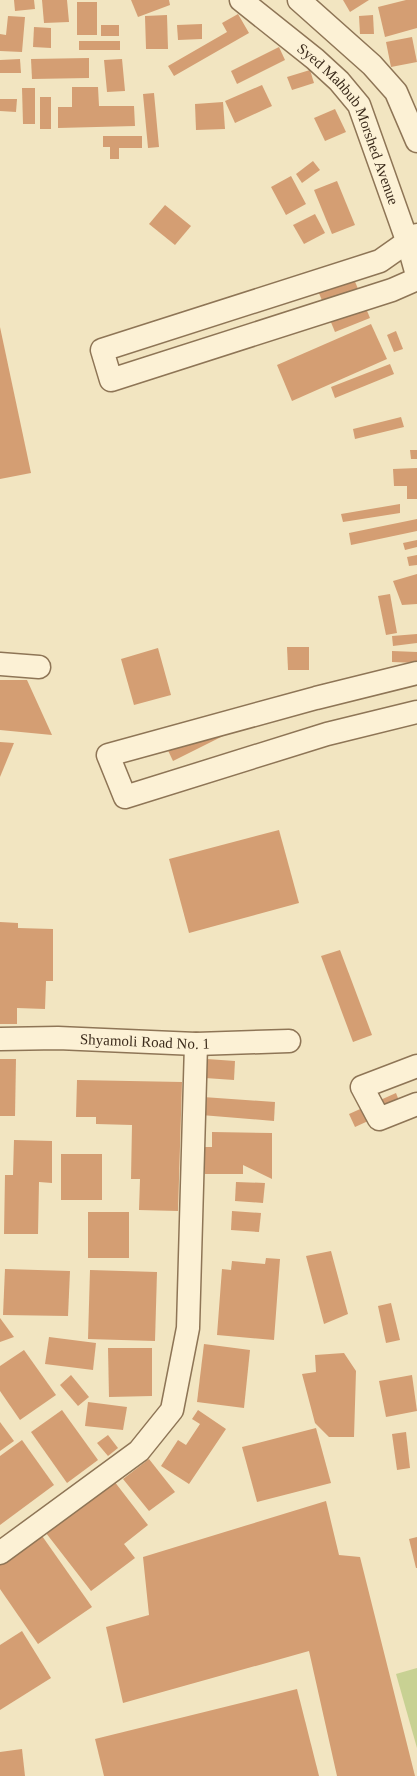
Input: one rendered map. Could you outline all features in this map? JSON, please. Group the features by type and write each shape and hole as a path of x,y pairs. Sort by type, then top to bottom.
{"street":[{"name":"Syed Mahbub Morshed Avenue","path":"242,0 315,59 339,81 359,105 413,239 417,277"},
{"path":"299,0 372,65 396,92 417,140"},
{"path":"413,239 380,261 102,350 111,380 392,290 417,277"},
{"path":"0,664 39,666"},
{"path":"417,673 316,698 108,755 125,797 327,734 417,712"},
{"path":"316,698 327,734"},
{"name":"Shyamoli Road No. 1","path":"0,1039 58,1038 196,1044 289,1041"},
{"path":"0,1553 139,1451 172,1410 188,1328 196,1044"},
{"path":"417,1066 362,1086 379,1119 417,1104"}],"green space":[{"path":"417,1668 417,1748 396,1674"}],"building":[{"path":"14,0 34,0 35,9 15,11"},
{"path":"42,0 67,0 69,22 44,23"},
{"path":"131,0 169,0 170,5 138,17"},
{"path":"343,0 369,0 350,12"},
{"path":"406,0 417,0 417,28 385,37 378,7"},
{"path":"77,2 97,2 97,35 77,35"},
{"path":"238,14 249,33 174,76 168,66 227,32 222,23"},
{"path":"167,15 168,49 146,49 145,16"},
{"path":"373,15 374,34 360,34 359,16"},
{"path":"8,16 25,17 22,52 0,51 0,34 6,35"},
{"path":"202,24 202,39 178,40 177,25"},
{"path":"101,25 119,25 119,36 101,36"},
{"path":"34,27 51,28 51,48 33,47"},
{"path":"412,37 417,62 391,67 386,42"},
{"path":"79,41 120,41 120,50 79,50"},
{"path":"279,47 285,60 237,84 231,71"},
{"path":"89,58 89,78 32,79 31,59"},
{"path":"20,59 21,73 0,73 0,60"},
{"path":"122,59 125,91 107,92 104,60"},
{"path":"310,70 314,83 292,90 287,77"},
{"path":"262,85 272,106 235,123 225,101"},
{"path":"72,87 98,87 99,106 134,106 135,126 58,128 58,107 72,107"},
{"path":"22,88 35,88 35,124 23,124"},
{"path":"154,93 159,147 148,148 143,94"},
{"path":"40,97 51,97 51,129 40,129"},
{"path":"0,99 17,99 16,112 0,111"},
{"path":"223,102 225,129 196,130 195,104"},
{"path":"335,109 346,132 325,141 314,118"},
{"path":"103,136 142,136 142,148 119,148 119,159 110,159 110,147 103,147"},
{"path":"313,161 320,170 302,183 296,174"},
{"path":"291,176 306,204 286,215 271,187"},
{"path":"337,181 355,225 332,234 314,190"},
{"path":"165,205 191,226 175,245 149,224"},
{"path":"315,214 325,233 304,244 293,225"},
{"path":"349,267 370,318 335,332 314,281"},
{"path":"371,324 387,359 292,401 277,365"},
{"path":"0,327 31,473 0,479"},
{"path":"396,331 403,349 394,352 387,335"},
{"path":"390,364 394,374 335,398 331,387"},
{"path":"401,417 404,427 355,439 353,429"},
{"path":"410,450 417,450 417,459 411,459"},
{"path":"417,468 417,499 407,499 407,486 394,486 393,469"},
{"path":"400,504 400,513 343,522 341,514"},
{"path":"417,519 417,531 351,545 349,533"},
{"path":"417,540 417,547 405,550 403,543"},
{"path":"417,555 417,565 409,566 407,557"},
{"path":"417,574 417,604 402,605 393,581"},
{"path":"390,594 397,633 386,635 378,596"},
{"path":"417,634 417,643 393,646 392,636"},
{"path":"287,647 309,647 309,670 288,670"},
{"path":"158,648 171,695 134,705 121,659"},
{"path":"392,651 417,652 417,663 392,662"},
{"path":"0,680 27,680 52,735 0,730"},
{"path":"231,732 173,761 165,744"},
{"path":"0,742 14,743 0,777"},
{"path":"279,830 299,903 189,933 169,859"},
{"path":"0,922 18,923 18,928 53,929 53,981 46,981 45,1009 17,1008 17,1024 0,1024"},
{"path":"340,950 372,1035 353,1042 321,956"},
{"path":"0,1059 16,1059 15,1116 0,1116"},
{"path":"207,1059 235,1061 234,1080 205,1078"},
{"path":"77,1080 182,1082 178,1211 139,1210 140,1179 131,1179 132,1125 96,1124 96,1117 76,1117"},
{"path":"396,1093 401,1106 355,1127 349,1114"},
{"path":"203,1097 275,1102 274,1121 201,1115"},
{"path":"212,1132 272,1133 272,1179 243,1165 243,1174 205,1174 205,1147 212,1147"},
{"path":"14,1140 52,1141 52,1183 39,1182 38,1234 4,1234 5,1175 13,1175"},
{"path":"61,1154 102,1154 102,1200 61,1200"},
{"path":"236,1182 265,1183 263,1203 235,1201"},
{"path":"232,1211 261,1213 259,1232 231,1230"},
{"path":"88,1212 129,1212 129,1258 88,1258"},
{"path":"331,1251 348,1314 324,1324 306,1256"},
{"path":"266,1258 280,1259 274,1340 217,1335 222,1269 231,1270 232,1261 265,1264"},
{"path":"5,1269 70,1271 68,1316 3,1315"},
{"path":"90,1270 157,1272 155,1341 88,1339"},
{"path":"391,1303 400,1340 386,1343 378,1306"},
{"path":"0,1318 14,1337 0,1342"},
{"path":"49,1337 96,1343 93,1370 45,1364"},
{"path":"204,1344 250,1350 244,1408 197,1402"},
{"path":"108,1348 152,1348 152,1396 109,1397"},
{"path":"24,1350 56,1395 20,1420 0,1391 0,1366"},
{"path":"344,1353 356,1371 354,1437 329,1437 315,1423 302,1374 316,1372 315,1355"},
{"path":"71,1375 89,1397 78,1406 60,1385"},
{"path":"412,1375 417,1411 386,1417 379,1381"},
{"path":"88,1402 127,1407 123,1430 85,1426"},
{"path":"62,1410 98,1460 67,1483 31,1432"},
{"path":"198,1410 226,1429 189,1484 161,1466 178,1440 186,1445 200,1424 192,1419"},
{"path":"0,1422 14,1441 0,1451"},
{"path":"316,1428 331,1483 257,1502 242,1447"},
{"path":"406,1432 410,1468 397,1470 392,1434"},
{"path":"108,1435 118,1448 108,1456 97,1443"},
{"path":"22,1440 54,1485 0,1525 0,1456"},
{"path":"149,1459 175,1492 149,1511 123,1479"},
{"path":"114,1481 148,1525 124,1544 135,1558 91,1591 46,1533"},
{"path":"326,1501 339,1555 360,1557 415,1776 337,1776 309,1651 123,1703 106,1627 149,1615 143,1557"},
{"path":"40,1533 92,1607 38,1644 0,1589 0,1561"},
{"path":"417,1537 417,1568 416,1568 409,1539"},
{"path":"22,1631 51,1678 0,1710 0,1645"},
{"path":"297,1689 319,1776 104,1776 95,1739"},
{"path":"22,1749 25,1776 0,1776 0,1752"}]}
